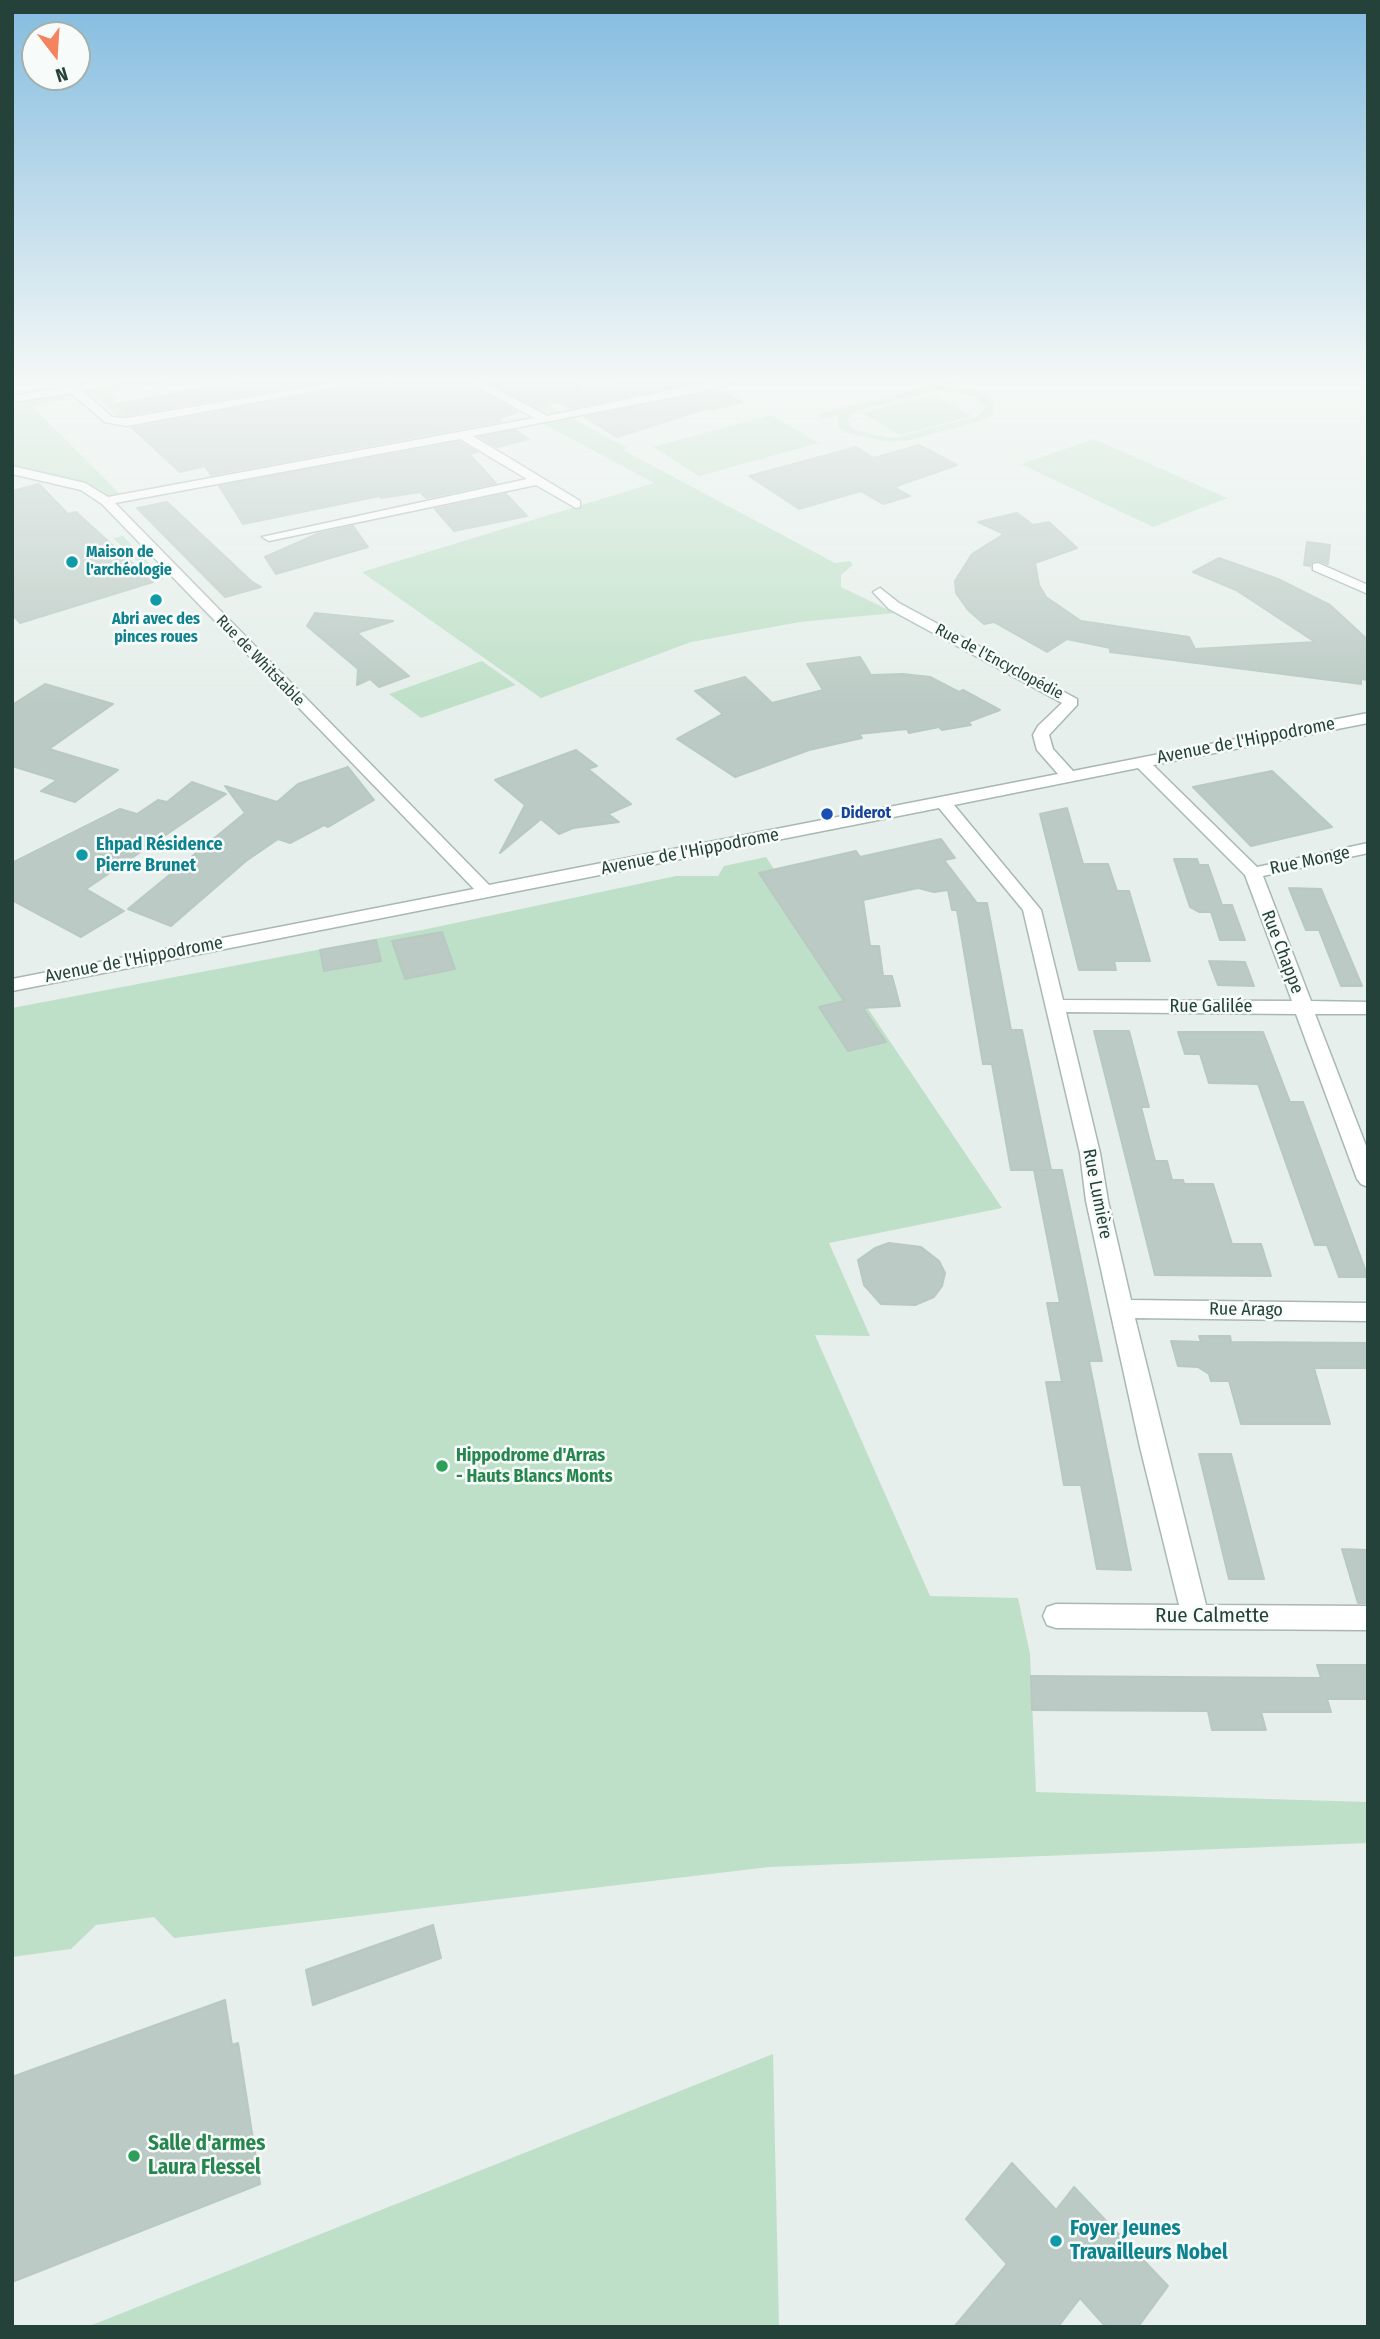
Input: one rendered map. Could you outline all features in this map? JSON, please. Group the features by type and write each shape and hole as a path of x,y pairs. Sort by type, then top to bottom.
{"street":[{"name":"Rue de Whitstable","path":"81,486 106,501 477,880 485,892"},
{"path":"106,501 185,486"},
{"path":"269,537 286,531 510,486"},
{"path":"545,486 576,504"},
{"path":"1318,567 1368,590"},
{"name":"Rue de l'Encyclopédie","path":"880,592 894,607 1072,702 1043,729 1041,735 1050,757 1068,776"},
{"name":"Avenue de l'Hippodrome","path":"12,985 1368,718"},
{"name":"Rue Chappe","path":"1141,762 1253,873 1368,1179"},
{"name":"Rue Lumière","path":"942,801 1027,901 1055,1006 1124,1309 1152,1447 1195,1615"},
{"name":"Rue Monge","path":"1253,873 1368,848"},
{"name":"Rue Galilée","path":"1055,1006 1368,1008"},
{"name":"Rue Arago","path":"1124,1309 1368,1312"},
{"name":"Rue Calmette","path":"1056,1616 1368,1618"}],"green space":[{"path":"81,486 112,486 124,498 106,501"},
{"path":"644,486 691,486 835,563 850,561 853,565 841,575 841,587 895,613 800,622 691,642 541,698 362,572"},
{"path":"1067,486 1200,486 1227,498 1153,527"},
{"path":"123,536 164,579 158,581 113,538"},
{"path":"482,661 516,685 421,718 389,694"},
{"name":"Hippodrome d'Arras - Hauts Blancs Monts","path":"766,857 1002,1208 829,1243 870,1336 815,1335 930,1596 1018,1598 1030,1654 1036,1792 1368,1802 1368,1843 769,1867 174,1938 154,1917 96,1925 71,1949 12,1957 12,1008 427,929 676,876 718,876 724,866"},
{"path":"773,2054 779,2327 87,2327"}],"building":[{"name":"Maison de l'archéologie","path":"41,486 68,514 76,512 153,582 20,623 12,614 12,491"},
{"path":"219,486 481,486 426,498 420,492 380,496 243,524"},
{"path":"764,486 896,486 894,487 910,496 883,504 861,491 799,509"},
{"path":"506,494 527,516 454,531 435,509"},
{"path":"167,502 251,581 261,587 225,597 137,508"},
{"path":"1017,513 1033,525 1049,522 1077,548 1035,563 1039,585 1046,597 1081,621 1189,637 1195,649 1315,642 1236,590 1193,572 1219,558 1278,579 1330,605 1368,640 1368,680 1361,679 1361,684 1110,652 1110,648 1067,639 1047,652 994,622 984,624 968,610 956,593 955,581 972,554 1004,534 978,522"},
{"path":"353,526 368,547 276,574 265,557 317,534"},
{"path":"1307,542 1330,545 1328,564 1317,560 1311,562 1310,566 1304,565"},
{"path":"315,613 393,621 357,633 409,676 379,687 370,679 357,685 358,669 307,626"},
{"path":"860,657 871,675 930,677 959,692 963,690 1000,710 968,722 971,725 942,730 939,727 909,733 907,729 859,734 862,738 809,750 735,777 677,739 723,714 695,691 745,677 772,703 823,690 807,664"},
{"path":"45,684 113,704 49,749 118,770 75,802 41,791 57,780 12,766 12,705"},
{"path":"576,750 597,766 588,769 631,804 608,814 619,822 573,828 559,834 541,819 500,853 525,805 495,780"},
{"path":"348,767 374,800 328,827 324,825 290,843 278,839 246,861 171,926 128,909 245,813 225,786 277,802 298,784"},
{"path":"1272,771 1332,827 1251,846 1193,787"},
{"path":"192,782 226,794 86,889 124,911 81,937 12,900 12,863 120,809 137,814 158,800 167,802"},
{"path":"1067,808 1083,864 1108,864 1117,891 1129,891 1150,961 1114,961 1116,970 1079,970 1040,814"},
{"path":"941,839 955,858 944,860 977,903 987,903 1011,1030 1022,1030 1051,1170 1011,1170 992,1064 983,1064 957,910 952,910 948,890 934,892 918,888 863,900 870,946 879,946 883,976 892,976 900,1006 863,1008 886,1042 848,1051 819,1007 844,1001 759,873 856,851 860,857"},
{"path":"1174,859 1197,859 1199,865 1208,865 1222,905 1232,905 1245,940 1220,940 1211,912 1199,912 1190,907"},
{"path":"1289,888 1321,889 1362,986 1341,986 1319,930 1306,930"},
{"path":"442,932 455,969 405,979 392,941"},
{"path":"376,940 381,961 324,971 320,950"},
{"path":"1209,961 1245,962 1254,986 1218,985"},
{"path":"1094,1031 1129,1031 1149,1107 1141,1107 1155,1161 1167,1161 1172,1180 1183,1180 1184,1184 1213,1184 1232,1244 1261,1244 1271,1276 1155,1275"},
{"path":"1178,1032 1263,1032 1290,1102 1303,1102 1368,1277 1339,1277 1327,1245 1315,1245 1258,1084 1209,1083 1200,1054 1185,1054"},
{"path":"1034,1170 1062,1170 1102,1361 1089,1361 1131,1570 1097,1569 1081,1485 1064,1485 1046,1382 1062,1382 1047,1303 1060,1303"},
{"path":"889,1243 921,1247 939,1261 945,1273 942,1286 934,1297 915,1305 881,1304 864,1285 858,1260 875,1248"},
{"path":"1199,1336 1230,1336 1231,1342 1368,1343 1368,1368 1314,1368 1330,1424 1241,1424 1229,1381 1211,1381 1209,1374 1198,1367 1178,1366 1171,1341 1201,1342"},
{"path":"1199,1454 1231,1454 1264,1579 1229,1579"},
{"path":"1342,1549 1368,1550 1368,1603 1358,1603"},
{"path":"1317,1665 1368,1665 1368,1699 1327,1699 1331,1712 1261,1712 1266,1730 1212,1730 1208,1711 1032,1710 1031,1676 1321,1678"},
{"path":"433,1925 441,1958 313,2005 306,1970"},
{"name":"Salle d'armes Laura Flessel","path":"225,2000 232,2045 238,2043 260,2184 12,2282 12,2077"},
{"name":"Foyer Jeunes Travailleurs Nobel","path":"1012,2163 1056,2210 1074,2187 1168,2286 1138,2327 1106,2327 1080,2298 1058,2327 954,2327 1007,2264 966,2219"}],"place":[{"name":"Maison de l'archéologie","path":"72,562"},
{"name":"Abri avec des pinces roues","path":"156,600"},
{"name":"Diderot","path":"827,814"},
{"name":"Ehpad Résidence Pierre Brunet","path":"82,855"},
{"name":"Hippodrome d'Arras - Hauts Blancs Monts","path":"442,1466"},
{"name":"Salle d'armes Laura Flessel","path":"134,2156"},
{"name":"Foyer Jeunes Travailleurs Nobel","path":"1056,2241"}]}
